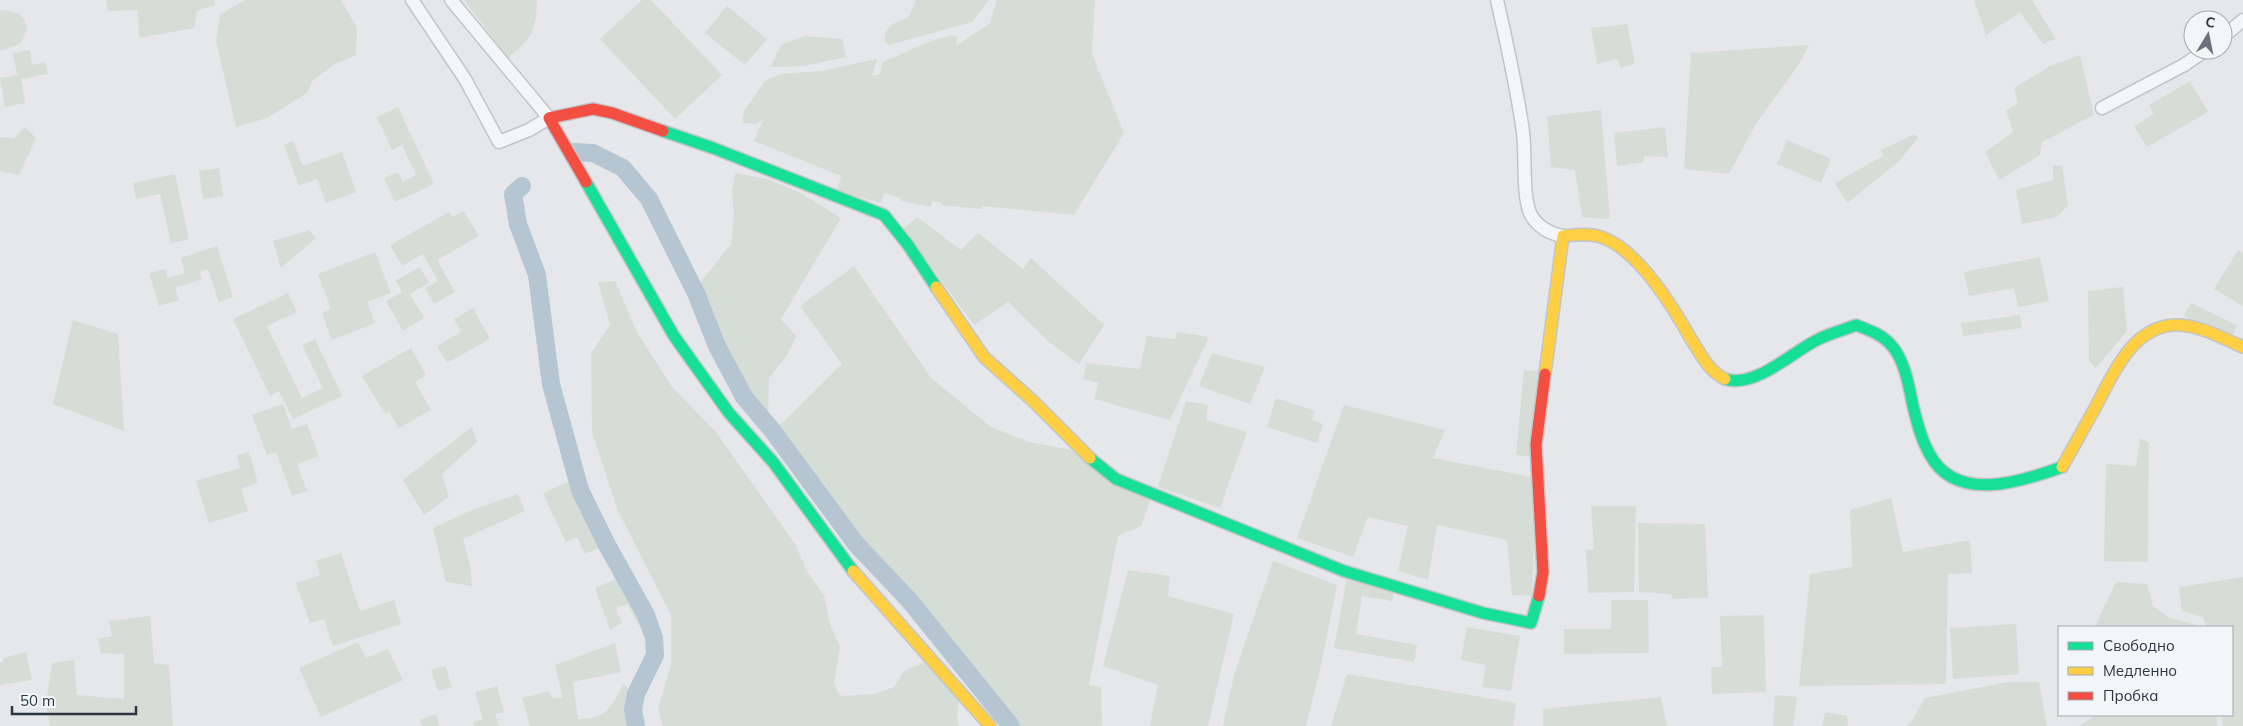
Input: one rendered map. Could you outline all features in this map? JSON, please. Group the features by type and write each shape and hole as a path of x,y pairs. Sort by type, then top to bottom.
{"street":[{"path":"412,0 465,79 499,142 529,130 549,118 593,109 612,113 714,148 884,215 906,241 971,341 991,364 1033,401 1095,464 1116,479 1344,571 1483,613 1531,623 1537,607 1542,572 1536,445 1563,236"},
{"path":"450,0 549,118 674,336 729,414 773,462 856,574 990,726"},
{"path":"1497,0 1517,90 1523,134 1527,201 1530,213 1538,225 1554,234 1604,238 1638,263 1655,285 1709,368 1719,376 1732,381 1745,380 1772,367 1820,339 1856,325 1875,332 1892,346 1901,362 1929,457 1940,471 1954,480 1970,485 1994,486 2021,480 2062,466 2120,361 2137,342 2154,329 2173,324 2197,329 2243,347"},
{"path":"2233,28 2243,20"},
{"path":"2102,108 2190,60"}],"shaded area":[{"path":"106,0 214,0 215,5 197,11 194,28 139,38 138,10 108,11"},
{"path":"245,0 341,0 357,28 356,55 335,64 313,80 307,93 267,118 236,127 216,41 220,14"},
{"path":"464,0 537,0 534,27 531,34 523,45 508,58"},
{"path":"642,0 651,0 722,75 675,119 600,39"},
{"path":"916,0 989,0 972,22 889,45 885,42 888,28 908,18"},
{"path":"997,0 1095,0 1092,54 1124,133 1074,215 982,206 981,209 941,205 941,202 932,201 931,207 901,201 901,198 884,193 881,203 837,191 841,176 754,141 764,118 756,124 742,123 744,111 765,81 780,74 821,71 877,59 872,76 880,74 883,62 940,38 957,36 956,46 990,23"},
{"path":"1974,0 2032,0 2056,39 2043,44 2020,12 1986,35"},
{"path":"727,6 767,39 745,65 705,33"},
{"path":"0,10 10,11 21,16 27,29 20,44 0,51"},
{"path":"1627,24 1635,63 1621,68 1617,59 1597,64 1591,28"},
{"path":"804,36 842,39 846,57 805,66 771,67 781,45"},
{"path":"1809,45 1800,63 1757,122 1729,174 1684,169 1691,53"},
{"path":"30,50 32,65 45,62 48,74 21,79 25,103 5,107 0,78 17,75 13,53"},
{"path":"2080,55 2094,115 2042,142 2040,155 1999,180 1985,152 2013,132 2006,110 2018,103 2014,88 2050,66"},
{"path":"2190,81 2208,112 2147,147 2134,126 2154,114 2149,105"},
{"path":"398,107 434,184 395,202 384,178 398,172 403,182 416,175 402,145 392,150 377,117"},
{"path":"1601,110 1610,219 1582,217 1575,170 1551,167 1547,116"},
{"path":"25,127 36,138 19,175 0,171 0,137 14,138"},
{"path":"1665,127 1668,157 1645,156 1643,162 1617,166 1614,133"},
{"path":"1915,134 1918,138 1898,162 1847,203 1835,183 1883,156 1881,150"},
{"path":"1787,140 1831,159 1821,183 1777,164"},
{"path":"293,141 303,166 342,152 356,192 326,203 317,179 299,186 284,145"},
{"path":"2053,165 2062,166 2068,205 2057,217 2022,224 2016,190 2053,180"},
{"path":"219,168 223,196 203,199 199,171"},
{"path":"735,173 767,179 801,193 841,218 781,319 796,336 787,355 769,378 768,413 745,384 726,352 700,283 731,244 734,215 732,191"},
{"path":"175,174 189,239 171,243 160,194 136,199 133,183"},
{"path":"464,211 479,236 437,260 455,292 434,304 425,288 438,281 423,254 402,266 390,245 449,212 452,217"},
{"path":"917,217 961,250 978,233 1023,269 1031,258 1104,325 1079,364 1049,342 1008,302 974,325 903,229"},
{"path":"309,230 316,238 281,268 273,241"},
{"path":"217,246 233,297 219,302 208,269 200,272 202,279 175,288 179,300 159,306 149,273 165,269 168,278 185,273 181,258"},
{"path":"2238,250 2243,253 2243,306 2214,289"},
{"path":"375,252 391,293 367,302 375,323 332,340 322,313 331,309 318,274"},
{"path":"2040,257 2049,301 2018,307 2014,288 1969,296 1964,272"},
{"path":"854,266 931,378 991,427 1029,442 1071,450 1151,498 1141,526 1118,536 1089,685 1101,687 1102,726 1017,726 913,597 860,540 777,428 842,364 800,306"},
{"path":"420,267 429,283 410,294 424,318 403,331 386,301 402,292 396,280"},
{"path":"615,281 637,332 672,387 716,432 795,544 807,571 824,596 830,624 840,647 834,683 840,696 875,694 894,687 904,671 925,662 959,701 957,719 959,726 663,726 658,709 671,665 671,615 618,511 592,432 591,353 610,325 598,282"},
{"path":"2123,287 2127,331 2096,368 2089,361 2088,291"},
{"path":"288,293 297,312 267,326 302,398 323,388 302,345 315,339 342,396 293,419 279,391 270,396 233,319"},
{"path":"2191,303 2237,325 2231,339 2184,316"},
{"path":"473,308 490,339 447,363 437,346 461,332 454,319"},
{"path":"2020,315 2022,328 1963,336 1961,323"},
{"path":"73,320 118,334 124,431 53,404"},
{"path":"1177,332 1209,337 1170,420 1094,399 1099,383 1083,379 1087,363 1140,369 1147,336 1175,339"},
{"path":"411,348 426,375 415,382 431,410 399,428 389,412 385,414 362,376"},
{"path":"1212,353 1265,367 1250,404 1199,386"},
{"path":"1524,370 1539,371 1533,457 1516,455"},
{"path":"1276,398 1315,411 1312,420 1323,424 1317,443 1267,427"},
{"path":"1186,401 1208,405 1206,420 1247,432 1220,508 1158,487"},
{"path":"283,404 292,429 307,424 319,456 297,464 307,491 292,496 276,452 267,455 252,415"},
{"path":"1344,405 1445,430 1433,458 1531,477 1534,545 1532,596 1512,595 1507,540 1437,525 1428,580 1398,571 1408,526 1368,517 1353,557 1297,538"},
{"path":"472,427 477,442 442,474 449,497 424,515 403,480"},
{"path":"2140,438 2149,443 2148,562 2104,561 2106,464 2136,466"},
{"path":"249,452 258,483 241,489 248,511 209,523 196,481 240,468 237,455"},
{"path":"572,480 603,546 585,554 577,537 566,542 543,493"},
{"path":"518,494 525,511 463,539 470,565 472,586 446,582 433,528 472,510"},
{"path":"1891,498 1903,552 1970,540 1972,573 1948,574 1946,684 1799,686 1810,574 1852,567 1850,510"},
{"path":"1591,506 1636,506 1634,592 1588,593 1586,550 1594,549"},
{"path":"1638,523 1705,524 1708,598 1673,599 1671,594 1639,592"},
{"path":"341,553 360,611 394,600 401,624 333,646 324,619 310,623 296,583 320,575 316,561"},
{"path":"1273,561 1337,585 1321,665 1306,726 1223,726 1234,675"},
{"path":"1128,570 1170,576 1168,596 1234,614 1208,726 1150,726 1158,685 1103,666"},
{"path":"621,577 628,586 648,626 641,629 627,604 616,608 622,623 610,630 595,588"},
{"path":"2243,577 2243,726 2223,726 2222,716 2233,716 2233,626 2207,626 2203,617 2182,611 2179,587"},
{"path":"1347,578 1395,587 1392,601 1362,596 1356,634 1417,645 1414,662 1334,648"},
{"path":"2116,582 2147,584 2153,606 2170,618 2196,626 2095,626"},
{"path":"1611,600 1648,600 1649,653 1564,654 1564,629 1611,629"},
{"path":"1764,615 1766,692 1712,694 1711,667 1722,667 1720,616"},
{"path":"150,616 154,663 169,665 173,726 50,726 46,704 52,663 74,660 77,695 124,699 124,654 101,653 98,639 112,636 109,621"},
{"path":"2016,624 2019,674 1953,679 1950,628"},
{"path":"1467,627 1520,636 1511,691 1482,687 1486,665 1461,660"},
{"path":"358,642 366,658 388,649 403,680 321,717 299,668"},
{"path":"615,643 621,672 573,682 578,719 595,717 602,714 611,705 623,684 633,691 626,710 627,726 530,726 522,698 549,691 552,698 563,698 555,665"},
{"path":"26,652 32,680 0,685 0,663 3,662 3,658"},
{"path":"445,666 452,687 438,691 431,670"},
{"path":"1347,674 1516,703 1513,726 1331,726"},
{"path":"2008,682 2039,682 2047,726 1906,726 1911,722 1925,698"},
{"path":"497,686 504,712 495,714 499,726 474,726 473,722 483,719 475,692"},
{"path":"1775,695 1797,697 1793,726 1773,726"},
{"path":"1661,697 1667,726 1543,726 1543,709"},
{"path":"1825,712 1847,716 1848,726 1822,726"},
{"path":"436,714 440,726 422,726 420,720"},
{"path":"2094,716 2216,716 2217,726 2079,726"}],"waterway":[{"path":"574,152 593,153 623,168 649,199 696,293 717,346 744,397 772,430 856,544 909,600 1011,726"},
{"path":"522,186 513,194 518,224 537,275 551,384 580,490 607,545 646,615 654,638 655,655 636,694 633,710 636,726"}],"traffic: fast":[{"path":"663,131 713,148 884,215 908,245 936,287"},
{"path":"586,182 674,336 729,413 773,462 853,571"},
{"path":"1725,379 1737,381 1749,379 1774,367 1819,339 1856,325 1880,336 1896,352 1906,374 1921,436 1929,453 1940,469 1955,479 1972,484 1990,485 2009,483 2062,467"},
{"path":"1090,458 1116,479 1344,571 1483,613 1531,623 1539,596"}],"traffic: slow":[{"path":"1545,374 1563,236 1587,235 1601,237 1615,244 1628,253 1641,266 1675,311 1705,362 1719,376 1725,379"},
{"path":"936,287 984,357 1033,401 1090,458"},
{"path":"2062,467 2115,370 2134,344 2146,335 2159,328 2183,325 2210,332 2243,347"},
{"path":"853,571 990,726"}],"traffic: jam":[{"path":"586,182 549,118 593,109 612,113 663,131"},
{"path":"1539,596 1543,572 1536,445 1545,374"}]}
